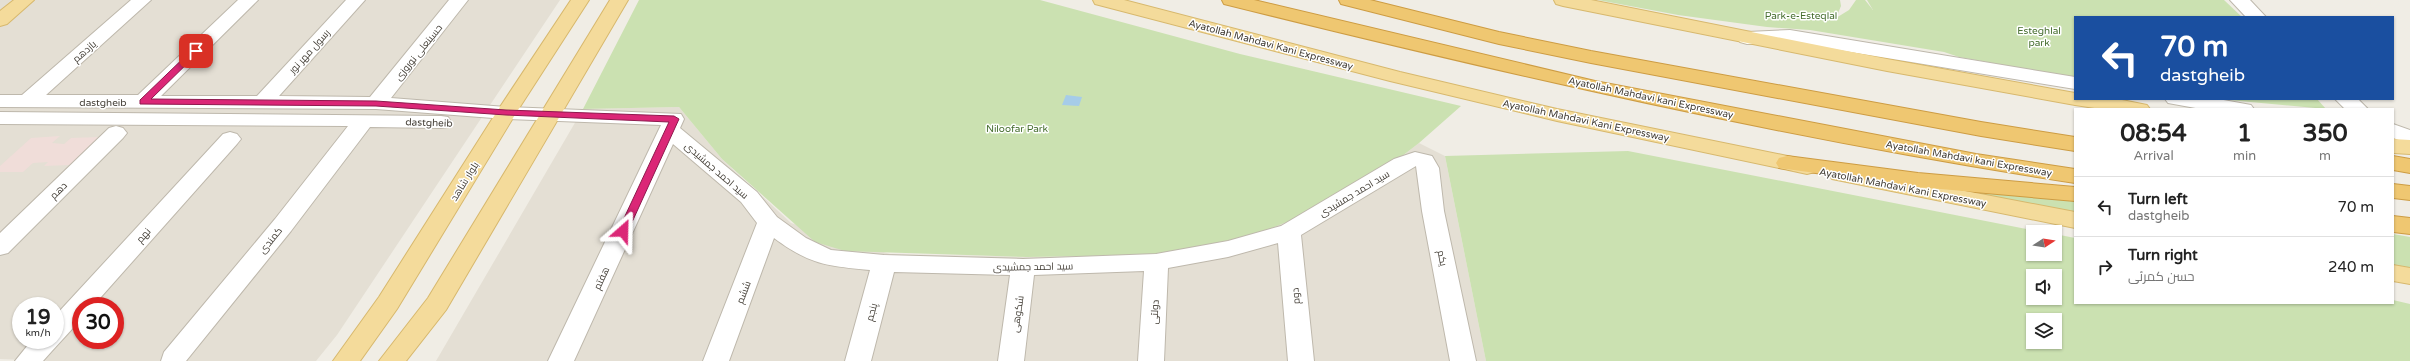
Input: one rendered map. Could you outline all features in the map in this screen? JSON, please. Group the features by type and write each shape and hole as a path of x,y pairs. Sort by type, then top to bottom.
{"highway":[{"name":"Ayatollah Mahdavi kani Expressway","path":"1231,0 1595,87 1976,161 2074,176"},
{"path":"1348,0 1499,38 1591,57 1981,129 2074,144"},
{"path":"1786,163 1918,180 2074,194"},
{"path":"2394,163 2410,166"},
{"path":"2394,191 2410,193"},
{"path":"2394,224 2410,226"}],"main road":[{"path":"0,20 25,0"},
{"name":"بلوار شاهد","path":"346,357 388,303 503,118 580,0"},
{"path":"392,361 437,304 619,0"},
{"name":"Ayatollah Mahdavi Kani Expressway","path":"1102,0 1397,77 1557,115 1786,163 2074,220"},
{"path":"1563,0 1747,38 2074,99"},
{"path":"2082,100 2134,108"},
{"path":"2394,146 2410,147"},
{"path":"2394,273 2410,276"}],"street":[{"name":"یازدهم","path":"27,101 142,0"},
{"path":"143,102 249,0"},
{"name":"رسول مهر نور","path":"262,103 356,0"},
{"name":"حسینعلی نوروزی","path":"370,111 459,0"},
{"path":"2239,0 2256,16"},
{"path":"1747,38 1790,36 2074,84"},
{"path":"2182,100 2237,108"},
{"path":"2346,100 2357,108"},
{"name":"dastgheib","path":"2,116 27,101 262,103 370,111 548,120 670,130"},
{"name":"dastgheib","path":"2,116 370,111"},
{"name":"کمندی","path":"173,359 282,224 370,111"},
{"name":"سید احمد جمشیدی","path":"670,130 749,197 769,222 798,244 827,258 884,263 1023,267 1156,262 1228,249 1289,232 1402,164 1419,159"},
{"name":"هفتم","path":"561,361 670,130"},
{"path":"2394,131 2410,137"},
{"name":"دهم","path":"0,247 116,133"},
{"name":"نهم","path":"64,322 230,139"},
{"name":"یکم","path":"1419,159 1424,161 1428,168 1433,211 1463,361"},
{"name":"ششم","path":"716,361 769,222"},
{"name":"دوم","path":"1289,232 1301,361"},
{"name":"دولتی","path":"1151,361 1156,262"},
{"name":"پنجم","path":"858,361 884,263"},
{"name":"شکوهی","path":"1011,361 1023,267"},
{"path":"28,361 39,349"}],"shaded area":[{"path":"0,0 560,0 337,335 316,361 49,361 0,359"},
{"path":"679,107 722,159 791,223 890,254 1027,257 1152,255 1371,180 1419,143 1445,156 1486,361 436,361 583,109"},
{"path":"60,136 52,143 64,144 71,138 100,137 70,165 44,166 48,162 33,163 23,172 0,172 0,166 31,138"}],"green space":[{"name":"Niloofar Park","path":"639,0 1040,0 1240,54 1461,106 1419,143 1371,180 1311,212 1245,239 1152,255 1027,257 845,251 815,242 722,159 679,107 583,109"},
{"name":"Esteghlal park","path":"1598,0 1840,0 1841,6 1836,18 1849,10 1856,0 1865,0 1873,10 1867,0 2224,0 2241,16 2074,16 2074,78 1959,57 1944,52 1810,30 1767,27 1678,15"},
{"path":"2229,100 2318,100 2325,108"},
{"path":"1628,151 2026,229 2026,261 2062,261 2062,235 2074,238 2074,304 2394,304 2394,300 2410,304 2410,361 1486,361 1445,156"},
{"path":"1921,184 2074,196 2074,213"},
{"path":"2394,234 2410,237 2410,268 2394,265"}],"water":[{"path":"1066,95 1082,97 1079,106 1062,105"}],"route":[{"path":"196,51 143,102 376,103 506,113 674,119 623,231"}],"park label":[{"name":"Park-e-Esteqlal","path":"1801,15"}]}
